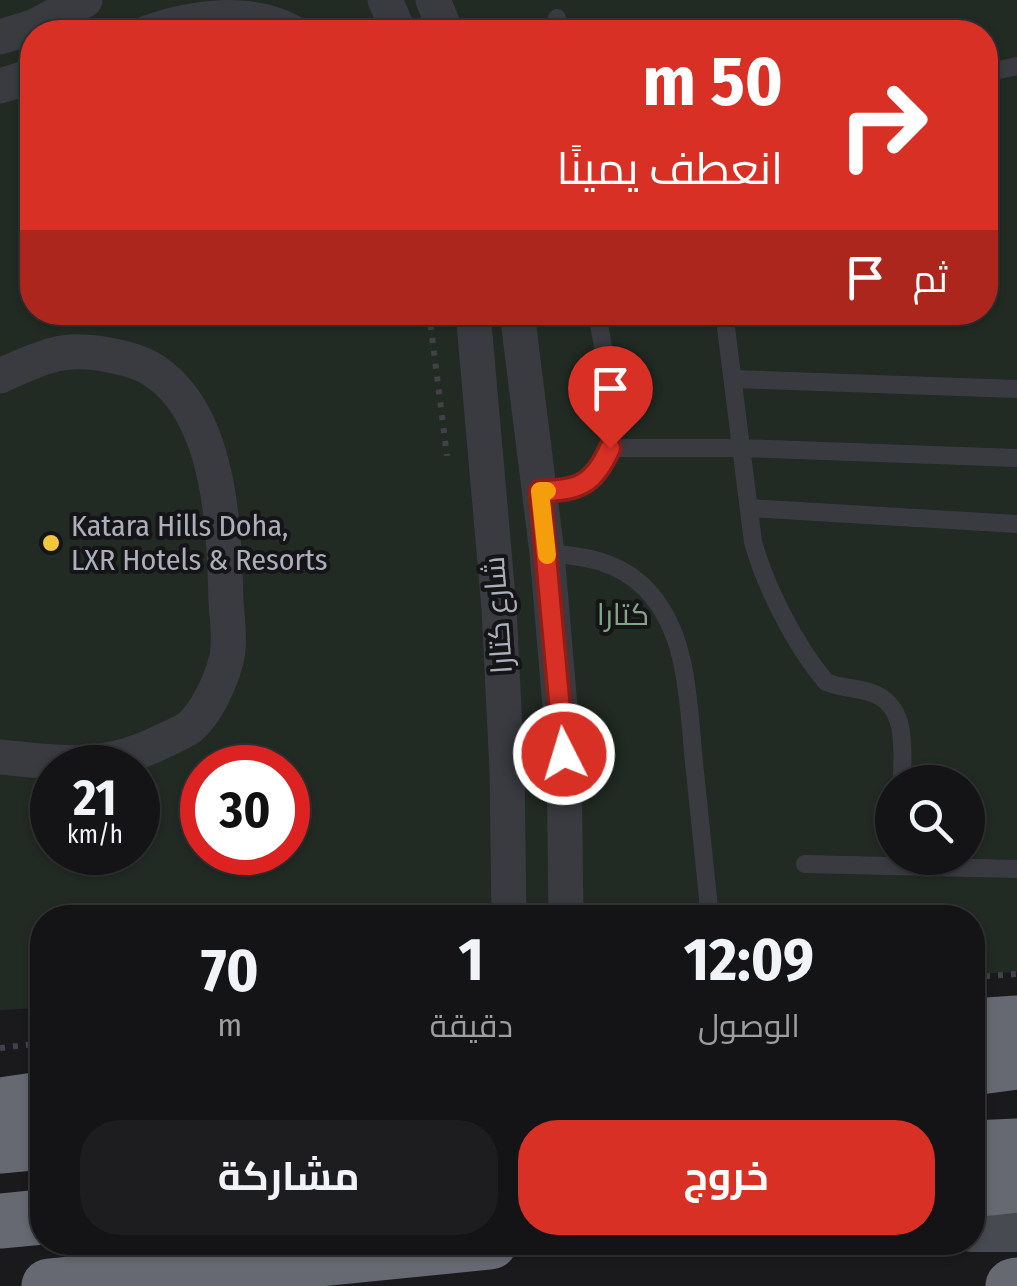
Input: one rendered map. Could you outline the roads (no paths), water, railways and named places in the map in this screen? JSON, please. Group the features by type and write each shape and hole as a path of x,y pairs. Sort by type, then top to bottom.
{"highway":[{"path":"985,1025 1017,1024"},
{"path":"985,1066 1017,1062"},
{"path":"0,1105 30,1101"},
{"path":"0,1146 30,1143"},
{"path":"985,1147 1017,1146"},
{"path":"985,1189 1017,1185"},
{"path":"0,1221 30,1218"},
{"path":"49,1286 360,1255"}],"main road":[{"path":"985,1228 1017,1228"}],"street":[{"path":"47,20 85,0"},
{"path":"150,0 182,18 228,20"},
{"name":"شارع كتارا","path":"474,325 499,608 509,905"},
{"name":"شارع كتارا","path":"519,325 547,553 564,754 566,905"},
{"path":"0,376 59,353 99,354 122,357 152,369 172,386 197,423 216,479 226,578 228,658 214,694 191,726 148,749 110,763 54,763 0,757"}],"lane":[{"path":"540,491 569,491 587,482 602,467 610,448 612,427 599,325"},
{"path":"726,325 760,566 826,682 870,692 885,699 896,713 901,729 902,765"},
{"path":"732,379 1017,388"},
{"path":"610,448 741,448 1017,458"},
{"path":"749,508 1017,524"},
{"path":"547,553 597,560 629,575 646,588 669,622 684,674 709,905"},
{"path":"805,864 875,863"},
{"path":"985,866 1017,868"}],"place":[{"name":"Katara Hills Doha, LXR Hotels & Resorts","path":"51,543"}],"park label":[{"name":"كتارا","path":"623,615"}]}
